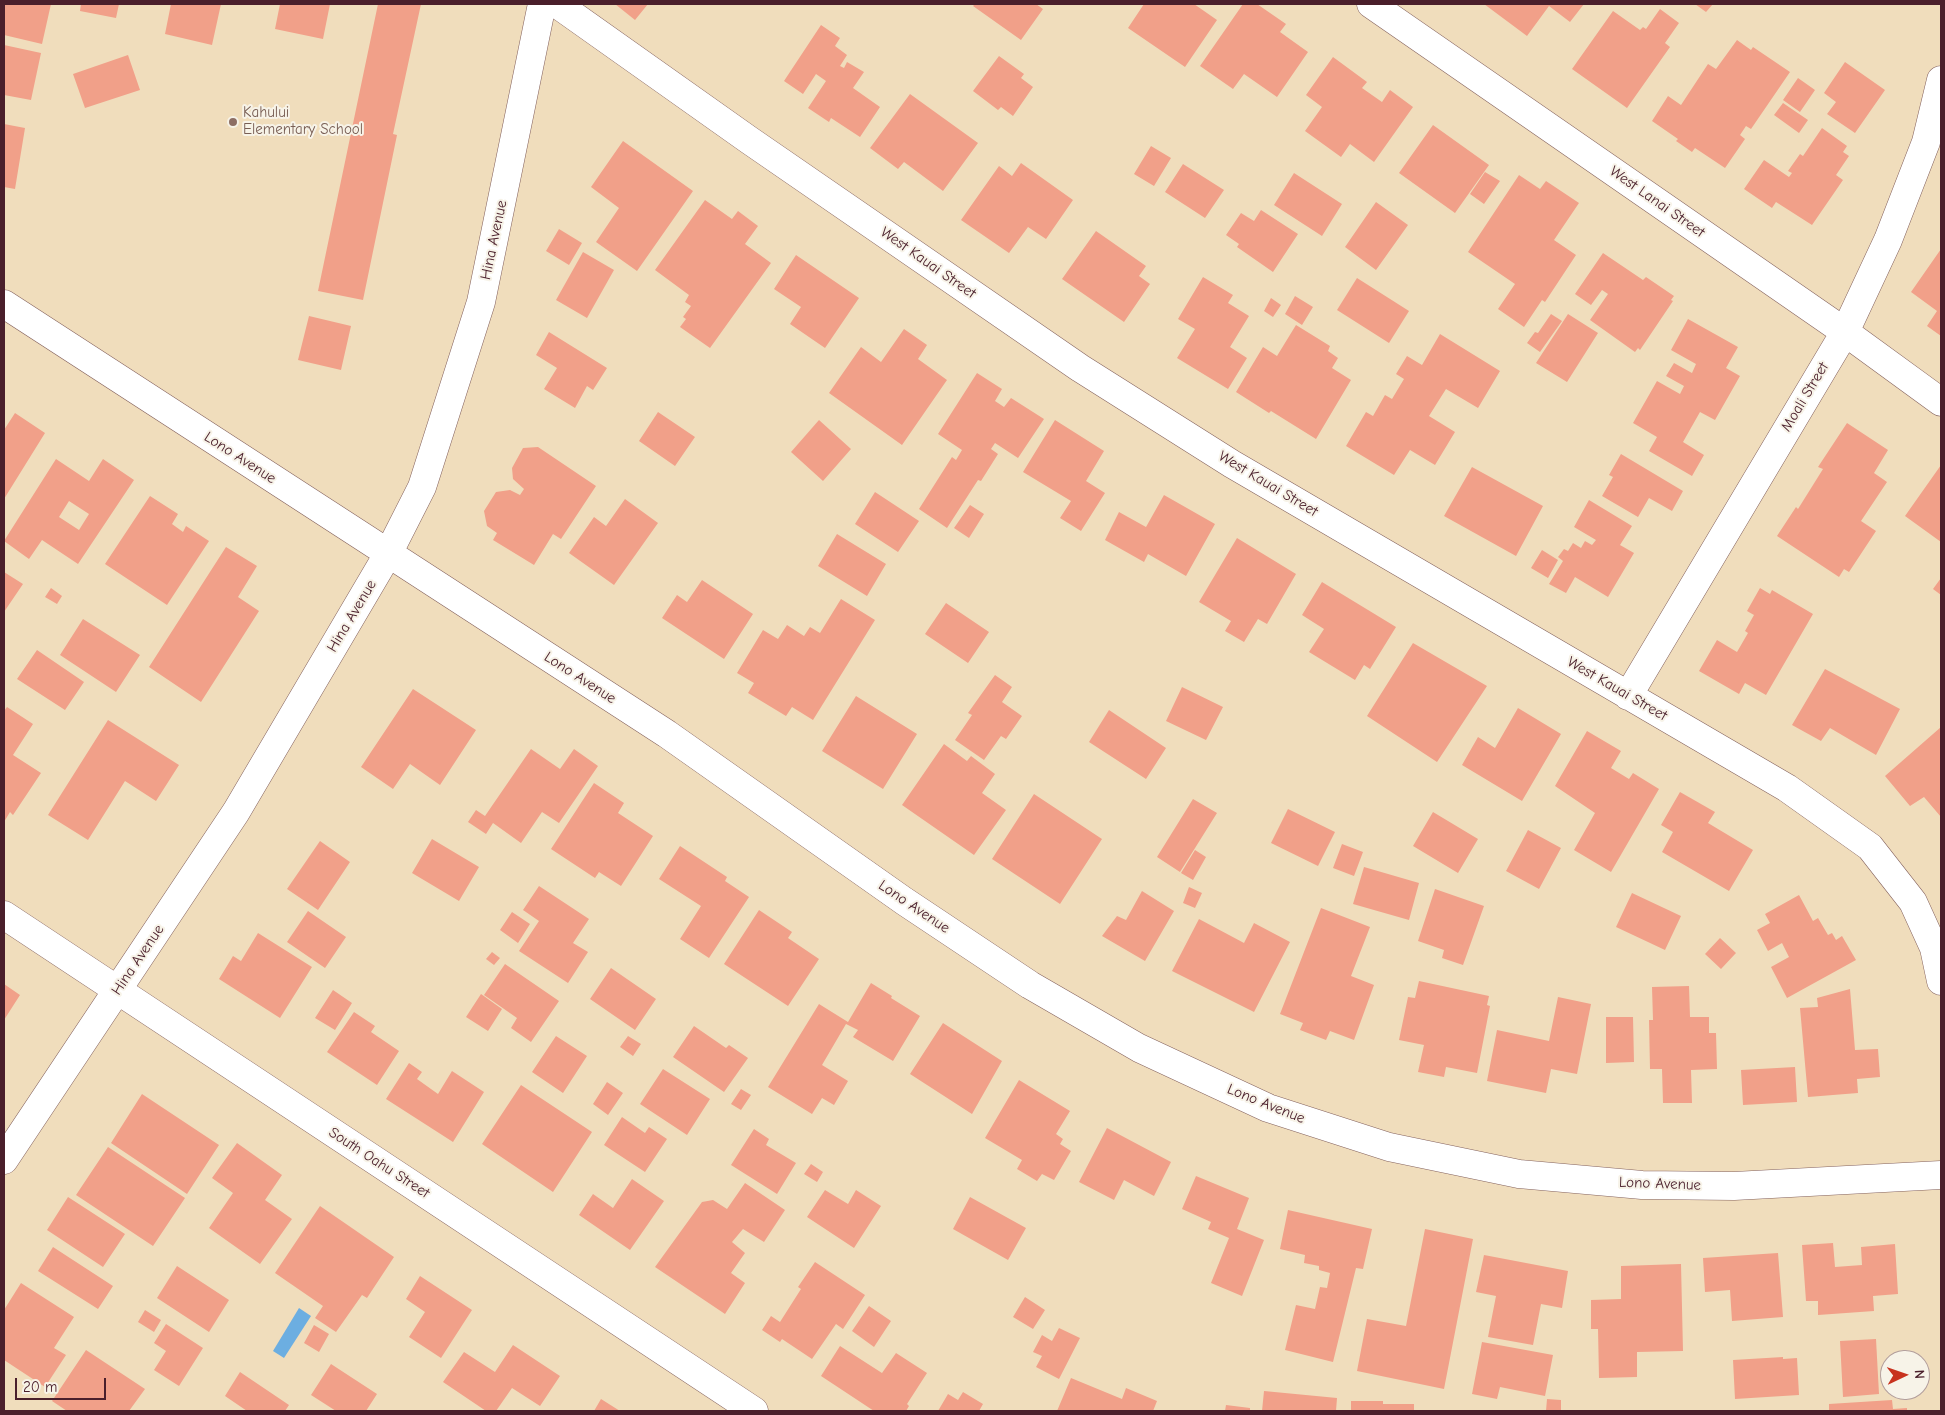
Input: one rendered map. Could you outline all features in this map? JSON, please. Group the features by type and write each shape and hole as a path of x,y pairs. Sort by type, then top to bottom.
{"street":[{"name":"Hina Avenue","path":"4,1160 236,812 388,554 422,487 481,302 542,4"},
{"name":"West Kauai Street","path":"557,4 749,140 1080,368 1232,464 1787,788 1870,847 1913,902 1934,948 1941,981"},
{"name":"West Lanai Street","path":"1371,4 1845,332 1941,402"},
{"name":"Moali Street","path":"1628,696 1845,332 1888,240 1926,142 1941,80"},
{"name":"Lono Avenue","path":"4,304 667,734 904,901 1030,985 1139,1048 1268,1108 1389,1147 1519,1174 1642,1185 1734,1186 1941,1175"},
{"name":"South Oahu Street","path":"4,915 754,1411"}],"water":[{"path":"299,1308 311,1316 284,1358 273,1351"}],"building":[{"path":"4,4 51,4 42,44 4,35"},
{"path":"81,4 119,4 116,18 80,11"},
{"path":"171,4 221,4 212,45 165,34"},
{"path":"280,4 330,4 323,39 275,29"},
{"path":"378,4 421,4 393,134 397,135 363,300 318,291"},
{"path":"615,4 648,4 635,20"},
{"path":"975,4 1036,4 1043,9 1021,40 973,6"},
{"path":"1144,4 1194,4 1217,20 1185,67 1128,28"},
{"path":"1243,4 1257,4 1286,24 1280,32 1308,52 1277,97 1244,74 1233,89 1200,66"},
{"path":"1484,4 1584,4 1570,22 1549,6 1527,36"},
{"path":"1695,4 1713,4 1706,12"},
{"path":"1660,9 1679,23 1665,43 1670,47 1627,108 1572,69 1613,11 1640,30 1643,27 1646,29"},
{"path":"821,25 840,38 835,46 847,55 840,66 844,68 847,62 864,72 853,88 880,107 860,137 831,118 829,122 808,108 826,81 816,74 803,94 784,81"},
{"path":"1737,40 1751,50 1753,47 1790,72 1751,129 1746,126 1740,135 1745,139 1725,168 1695,148 1692,152 1676,141 1678,139 1652,121 1668,96 1681,105 1708,64 1716,69"},
{"path":"4,45 41,53 31,100 4,95"},
{"path":"128,55 140,90 85,108 73,74"},
{"path":"999,56 1024,74 1021,78 1033,87 1013,116 1001,107 998,110 973,91"},
{"path":"1333,57 1367,82 1362,88 1382,102 1390,90 1413,107 1374,162 1350,144 1341,157 1305,131 1322,107 1306,95"},
{"path":"1845,62 1885,90 1855,133 1827,114 1836,102 1824,93"},
{"path":"1798,78 1815,90 1800,112 1783,100"},
{"path":"910,94 978,143 943,191 904,162 898,169 870,148"},
{"path":"1783,103 1808,120 1799,133 1774,115"},
{"path":"4,124 25,128 15,189 4,187"},
{"path":"1433,125 1489,165 1455,213 1399,173"},
{"path":"1822,128 1847,146 1843,152 1849,156 1836,175 1843,180 1812,225 1776,202 1772,208 1744,189 1764,160 1789,177 1792,173 1788,171 1800,154 1803,156"},
{"path":"623,141 693,191 637,271 596,242 619,208 591,187"},
{"path":"1151,146 1171,158 1154,186 1134,174"},
{"path":"1021,163 1073,200 1046,239 1028,227 1009,253 961,220 999,166 1012,176"},
{"path":"1183,164 1224,190 1205,218 1165,192"},
{"path":"1485,172 1500,181 1484,204 1470,194"},
{"path":"1294,173 1342,204 1322,236 1274,205"},
{"path":"1519,175 1540,189 1546,181 1579,203 1554,240 1576,255 1545,302 1542,300 1524,327 1498,309 1515,284 1468,252"},
{"path":"705,200 732,219 738,211 758,226 745,244 771,263 710,348 680,327 686,319 683,317 691,306 685,302 689,295 655,270"},
{"path":"1376,202 1408,225 1376,270 1345,247"},
{"path":"1261,210 1298,234 1273,272 1237,247 1239,244 1226,235 1241,213 1254,221"},
{"path":"559,229 582,243 569,265 546,251"},
{"path":"1096,231 1146,266 1139,276 1150,284 1124,322 1062,279"},
{"path":"1941,249 1941,336 1927,326 1937,311 1911,292"},
{"path":"583,252 614,270 587,318 556,300"},
{"path":"1603,253 1643,280 1646,277 1674,296 1671,300 1673,301 1640,350 1638,348 1635,352 1590,320 1608,294 1602,290 1591,305 1575,294"},
{"path":"796,255 859,298 825,348 790,324 801,307 774,289"},
{"path":"1203,277 1233,295 1228,303 1249,316 1230,347 1247,358 1228,389 1177,358 1195,329 1178,319"},
{"path":"1357,278 1409,311 1389,343 1337,310"},
{"path":"1295,296 1313,307 1302,325 1285,314"},
{"path":"1271,298 1281,305 1273,317 1264,311"},
{"path":"1551,314 1562,321 1540,352 1527,343 1535,332 1538,333"},
{"path":"1568,314 1598,333 1567,382 1536,363"},
{"path":"309,316 351,326 341,370 298,360"},
{"path":"1688,319 1738,347 1726,368 1740,376 1715,420 1700,412 1683,442 1704,455 1692,476 1649,451 1657,437 1633,423 1657,381 1680,394 1684,386 1666,376 1674,363 1692,373 1696,364 1671,350"},
{"path":"1296,325 1330,346 1328,351 1338,358 1332,368 1351,380 1316,439 1236,392 1263,347 1277,356"},
{"path":"904,329 927,345 918,359 947,380 902,445 829,393 861,347 881,362"},
{"path":"549,332 607,368 593,390 587,386 575,408 544,389 557,368 536,355"},
{"path":"1440,334 1500,371 1478,408 1446,389 1429,416 1455,432 1435,465 1410,450 1394,475 1346,446 1366,412 1373,416 1385,395 1392,399 1404,379 1396,374 1407,356 1422,365"},
{"path":"977,373 1002,389 995,401 1004,407 1011,398 1044,419 1018,458 995,443 991,449 998,454 981,481 978,480 947,528 919,509 952,457 956,460 962,450 938,434"},
{"path":"658,412 695,437 675,466 639,441"},
{"path":"15,413 45,433 4,499 4,430"},
{"path":"819,420 851,449 823,481 791,452"},
{"path":"1055,420 1104,451 1086,481 1105,493 1081,531 1060,518 1071,501 1023,472"},
{"path":"1847,423 1888,450 1874,473 1887,482 1861,521 1876,531 1849,572 1844,569 1839,577 1777,536 1796,507 1798,509 1823,469 1818,467"},
{"path":"538,447 596,486 561,539 553,534 534,565 493,540 497,533 487,526 484,511 496,492 510,490 520,495 524,489 513,479 512,468 523,448"},
{"path":"1621,454 1683,491 1672,511 1649,498 1638,517 1602,496 1613,477 1609,475"},
{"path":"56,459 89,481 103,459 134,480 78,564 42,540 29,559 4,541","holes":["69,501 89,514 79,530 59,517"]},
{"path":"1941,465 1941,542 1905,516"},
{"path":"1472,467 1543,506 1516,556 1444,516"},
{"path":"875,492 919,521 898,552 855,524"},
{"path":"1164,495 1215,524 1186,576 1148,554 1144,562 1105,540 1119,512 1146,527"},
{"path":"150,496 178,514 172,524 183,532 186,526 209,541 167,605 105,564"},
{"path":"625,499 658,523 614,585 569,553 594,517 606,526"},
{"path":"1589,500 1632,526 1620,545 1634,553 1608,597 1575,577 1566,593 1549,584 1563,561 1558,557 1564,549 1568,551 1573,543 1581,548 1585,541 1592,545 1596,540 1574,527"},
{"path":"970,505 984,514 969,538 954,528"},
{"path":"837,534 886,564 867,596 818,566"},
{"path":"1237,538 1296,574 1267,624 1258,619 1244,642 1225,631 1231,621 1199,602"},
{"path":"226,547 257,566 238,597 259,611 201,702 149,667"},
{"path":"1542,550 1558,560 1548,578 1531,568"},
{"path":"4,572 23,584 4,612"},
{"path":"1941,578 1941,595 1933,589"},
{"path":"702,580 753,614 724,659 662,618 677,595 687,602"},
{"path":"1322,582 1396,627 1370,669 1364,665 1355,680 1309,652 1324,629 1302,615"},
{"path":"51,588 62,596 57,604 45,597"},
{"path":"1760,588 1770,594 1772,590 1813,614 1766,695 1745,683 1739,694 1699,671 1717,640 1737,652 1748,633 1745,631 1754,615 1747,611"},
{"path":"841,599 875,620 813,720 792,707 786,716 748,693 754,683 737,673 763,630 778,639 787,625 804,636 810,627 820,633"},
{"path":"946,603 989,632 968,663 925,634"},
{"path":"83,619 140,655 116,692 60,655"},
{"path":"1413,643 1487,686 1437,762 1367,716"},
{"path":"37,650 84,682 65,710 17,679"},
{"path":"1825,669 1900,709 1876,755 1830,728 1821,741 1792,725"},
{"path":"995,675 1012,687 1002,702 1022,716 1006,739 1001,736 984,760 955,740 972,715 968,713"},
{"path":"1182,687 1223,707 1206,740 1166,721"},
{"path":"413,689 476,730 440,785 410,764 393,789 361,767"},
{"path":"856,696 917,734 883,789 822,751"},
{"path":"7,707 33,724 13,755 41,773 13,815 10,812 4,822 4,711"},
{"path":"1518,708 1561,734 1522,801 1462,765 1478,737 1495,748"},
{"path":"1109,710 1166,748 1146,779 1089,742"},
{"path":"108,720 179,765 156,801 125,781 88,840 48,815"},
{"path":"1941,727 1941,817 1924,797 1910,806 1885,776"},
{"path":"1587,731 1621,751 1611,768 1629,779 1633,773 1659,789 1611,872 1574,850 1595,813 1555,786"},
{"path":"944,744 967,761 971,756 995,774 982,793 1006,810 974,855 902,805"},
{"path":"531,749 560,769 574,749 598,766 559,823 542,812 521,843 493,823 486,834 468,822 476,810 485,816"},
{"path":"594,783 624,803 618,813 653,836 621,886 599,872 595,878 551,849"},
{"path":"1680,792 1715,812 1708,823 1753,850 1729,891 1662,852 1673,832 1661,825"},
{"path":"1034,794 1102,839 1060,904 992,859"},
{"path":"1193,799 1217,813 1180,872 1157,857"},
{"path":"1288,809 1335,832 1318,866 1271,843"},
{"path":"1433,812 1478,839 1458,873 1413,846"},
{"path":"1528,830 1561,848 1539,889 1506,871"},
{"path":"432,839 479,867 459,901 412,873"},
{"path":"320,841 350,862 318,910 287,889"},
{"path":"1342,844 1363,852 1354,876 1333,868"},
{"path":"680,846 727,877 725,881 749,897 709,958 680,939 701,906 659,879"},
{"path":"1195,850 1206,857 1193,880 1181,873"},
{"path":"1364,867 1419,883 1409,920 1353,904"},
{"path":"539,886 589,919 573,943 588,952 568,983 519,951 539,921 523,910"},
{"path":"1189,887 1202,893 1195,908 1183,903"},
{"path":"1435,889 1484,906 1463,965 1442,958 1444,950 1418,941"},
{"path":"1142,891 1174,911 1145,961 1102,936 1117,916 1126,920"},
{"path":"1632,893 1681,916 1665,950 1616,927"},
{"path":"1799,895 1813,921 1818,918 1828,935 1832,933 1836,940 1842,936 1856,960 1787,998 1771,967 1789,957 1782,943 1768,951 1757,930 1770,923 1765,914"},
{"path":"1321,908 1370,927 1351,976 1374,985 1354,1040 1330,1031 1326,1040 1300,1030 1303,1023 1280,1014"},
{"path":"759,910 792,932 788,938 819,959 788,1006 724,964"},
{"path":"308,911 346,937 325,968 287,942"},
{"path":"512,912 530,924 518,943 500,930"},
{"path":"1199,919 1244,943 1254,923 1290,942 1254,1012 1172,971"},
{"path":"258,933 312,967 280,1018 219,979 233,956 241,961"},
{"path":"1720,938 1736,953 1721,969 1705,954"},
{"path":"492,952 500,958 494,965 486,959"},
{"path":"505,964 559,1001 531,1042 511,1028 517,1018 484,995"},
{"path":"611,968 656,999 635,1030 590,999"},
{"path":"1419,981 1489,996 1487,1005 1490,1006 1477,1073 1446,1067 1444,1077 1418,1072 1424,1045 1399,1040 1408,997 1415,998"},
{"path":"871,983 920,1016 893,1061 853,1037 858,1030 846,1024 822,1065 848,1081 834,1105 822,1098 812,1114 768,1087 819,1004 848,1022"},
{"path":"4,984 20,995 4,1020"},
{"path":"1689,986 1690,1017 1709,1017 1709,1033 1716,1033 1717,1069 1691,1070 1692,1103 1663,1103 1662,1069 1650,1069 1649,1020 1653,1020 1652,987"},
{"path":"1850,989 1855,1050 1878,1049 1880,1077 1857,1079 1858,1093 1808,1097 1800,1008 1818,1007 1817,998"},
{"path":"333,990 352,1003 335,1030 315,1018"},
{"path":"481,994 502,1009 488,1031 466,1017"},
{"path":"1558,997 1591,1004 1577,1074 1551,1069 1546,1093 1487,1081 1497,1030 1549,1041"},
{"path":"354,1012 375,1026 371,1032 399,1051 377,1085 327,1052"},
{"path":"1606,1017 1633,1017 1634,1062 1606,1063"},
{"path":"943,1023 1002,1061 972,1114 910,1074"},
{"path":"694,1026 726,1048 729,1045 748,1058 724,1092 673,1057"},
{"path":"556,1036 587,1056 563,1093 532,1072"},
{"path":"628,1036 641,1044 633,1056 620,1047"},
{"path":"409,1063 422,1072 417,1079 438,1094 452,1071 484,1092 453,1142 386,1099"},
{"path":"1795,1067 1797,1102 1743,1105 1741,1070"},
{"path":"663,1069 710,1099 687,1135 640,1104"},
{"path":"1019,1080 1070,1111 1056,1134 1063,1139 1060,1144 1071,1151 1054,1180 1042,1174 1037,1181 1017,1169 1022,1160 985,1138"},
{"path":"607,1082 623,1093 608,1115 593,1104"},
{"path":"521,1085 592,1132 553,1192 482,1144"},
{"path":"741,1089 751,1095 741,1110 731,1104"},
{"path":"142,1094 219,1145 187,1194 111,1143"},
{"path":"622,1117 645,1133 649,1127 667,1139 645,1172 604,1145"},
{"path":"1107,1128 1171,1162 1154,1196 1124,1180 1114,1200 1079,1182"},
{"path":"754,1129 769,1139 766,1145 796,1163 777,1194 731,1165"},
{"path":"237,1143 282,1175 265,1200 292,1219 260,1264 209,1228 233,1193 212,1178"},
{"path":"108,1147 185,1198 153,1246 76,1195"},
{"path":"811,1164 823,1172 817,1182 804,1174"},
{"path":"1196,1176 1249,1198 1237,1229 1264,1240 1242,1296 1211,1283 1229,1238 1208,1229 1211,1222 1182,1209"},
{"path":"632,1179 664,1201 630,1250 579,1215 593,1194 613,1208"},
{"path":"745,1183 785,1210 764,1242 743,1229 732,1242 745,1253 731,1273 745,1283 725,1314 655,1267 702,1202 713,1200 727,1209"},
{"path":"825,1190 848,1204 856,1190 881,1206 854,1248 807,1217"},
{"path":"68,1197 125,1234 103,1267 47,1230"},
{"path":"970,1197 1026,1228 1008,1260 953,1229"},
{"path":"320,1206 394,1257 367,1298 362,1295 336,1332 315,1318 323,1306 275,1273"},
{"path":"1288,1210 1372,1229 1363,1269 1356,1268 1333,1362 1285,1350 1296,1305 1315,1309 1320,1287 1327,1288 1330,1273 1319,1270 1319,1266 1304,1263 1305,1255 1280,1249"},
{"path":"1425,1229 1473,1239 1444,1389 1357,1371 1367,1319 1406,1326"},
{"path":"1833,1243 1835,1267 1862,1265 1861,1247 1895,1244 1898,1294 1873,1296 1874,1311 1818,1315 1818,1301 1806,1301 1802,1245"},
{"path":"53,1247 113,1286 98,1309 38,1271"},
{"path":"1778,1253 1783,1317 1732,1321 1730,1290 1705,1292 1703,1258"},
{"path":"1484,1255 1568,1271 1562,1308 1541,1304 1533,1345 1488,1337 1496,1296 1476,1292"},
{"path":"815,1262 865,1295 843,1329 836,1324 812,1359 782,1339 780,1342 762,1330 771,1316 780,1322 801,1289 798,1287"},
{"path":"1681,1264 1683,1351 1637,1352 1637,1377 1599,1378 1598,1329 1591,1329 1591,1300 1621,1299 1621,1266"},
{"path":"177,1266 229,1300 209,1332 157,1298"},
{"path":"420,1276 472,1310 441,1358 409,1337 425,1312 406,1299"},
{"path":"21,1283 74,1317 54,1348 66,1355 45,1387 4,1360 4,1310"},
{"path":"1025,1297 1045,1310 1033,1329 1013,1317"},
{"path":"869,1306 891,1321 874,1347 852,1331"},
{"path":"145,1310 161,1320 154,1332 138,1322"},
{"path":"166,1324 203,1348 179,1386 154,1370 166,1351 154,1343"},
{"path":"314,1325 329,1334 319,1352 304,1343"},
{"path":"1059,1328 1080,1338 1059,1379 1036,1367 1042,1356 1033,1352 1042,1335 1052,1341"},
{"path":"1876,1339 1879,1394 1843,1397 1840,1341"},
{"path":"1482,1342 1553,1355 1545,1396 1500,1387 1497,1399 1472,1394"},
{"path":"513,1345 560,1376 540,1406 512,1388 496,1411 486,1411 443,1382 464,1352 495,1372"},
{"path":"840,1346 882,1373 896,1353 927,1373 907,1404 909,1406 906,1411 874,1411 821,1376"},
{"path":"86,1350 145,1389 129,1411 67,1411 52,1401"},
{"path":"1783,1357 1783,1359 1797,1358 1799,1395 1735,1399 1733,1360"},
{"path":"331,1364 377,1394 366,1411 336,1411 311,1395"},
{"path":"240,1372 289,1405 285,1411 247,1411 225,1396"},
{"path":"1071,1378 1122,1399 1126,1388 1157,1401 1153,1411 1057,1411"},
{"path":"1264,1391 1337,1398 1336,1411 1262,1411"},
{"path":"963,1392 983,1404 979,1411 938,1411 948,1394 958,1400"},
{"path":"601,1399 620,1411 594,1411"},
{"path":"1547,1399 1561,1400 1561,1411 1546,1411"},
{"path":"1892,1400 1893,1409 1907,1408 1907,1411 1829,1411 1829,1404"},
{"path":"1351,1401 1383,1401 1383,1404 1414,1404 1414,1411 1351,1411"},
{"path":"1226,1405 1250,1408 1250,1411 1225,1411"}],"place":[{"name":"Kahului Elementary School","path":"233,122"}]}
